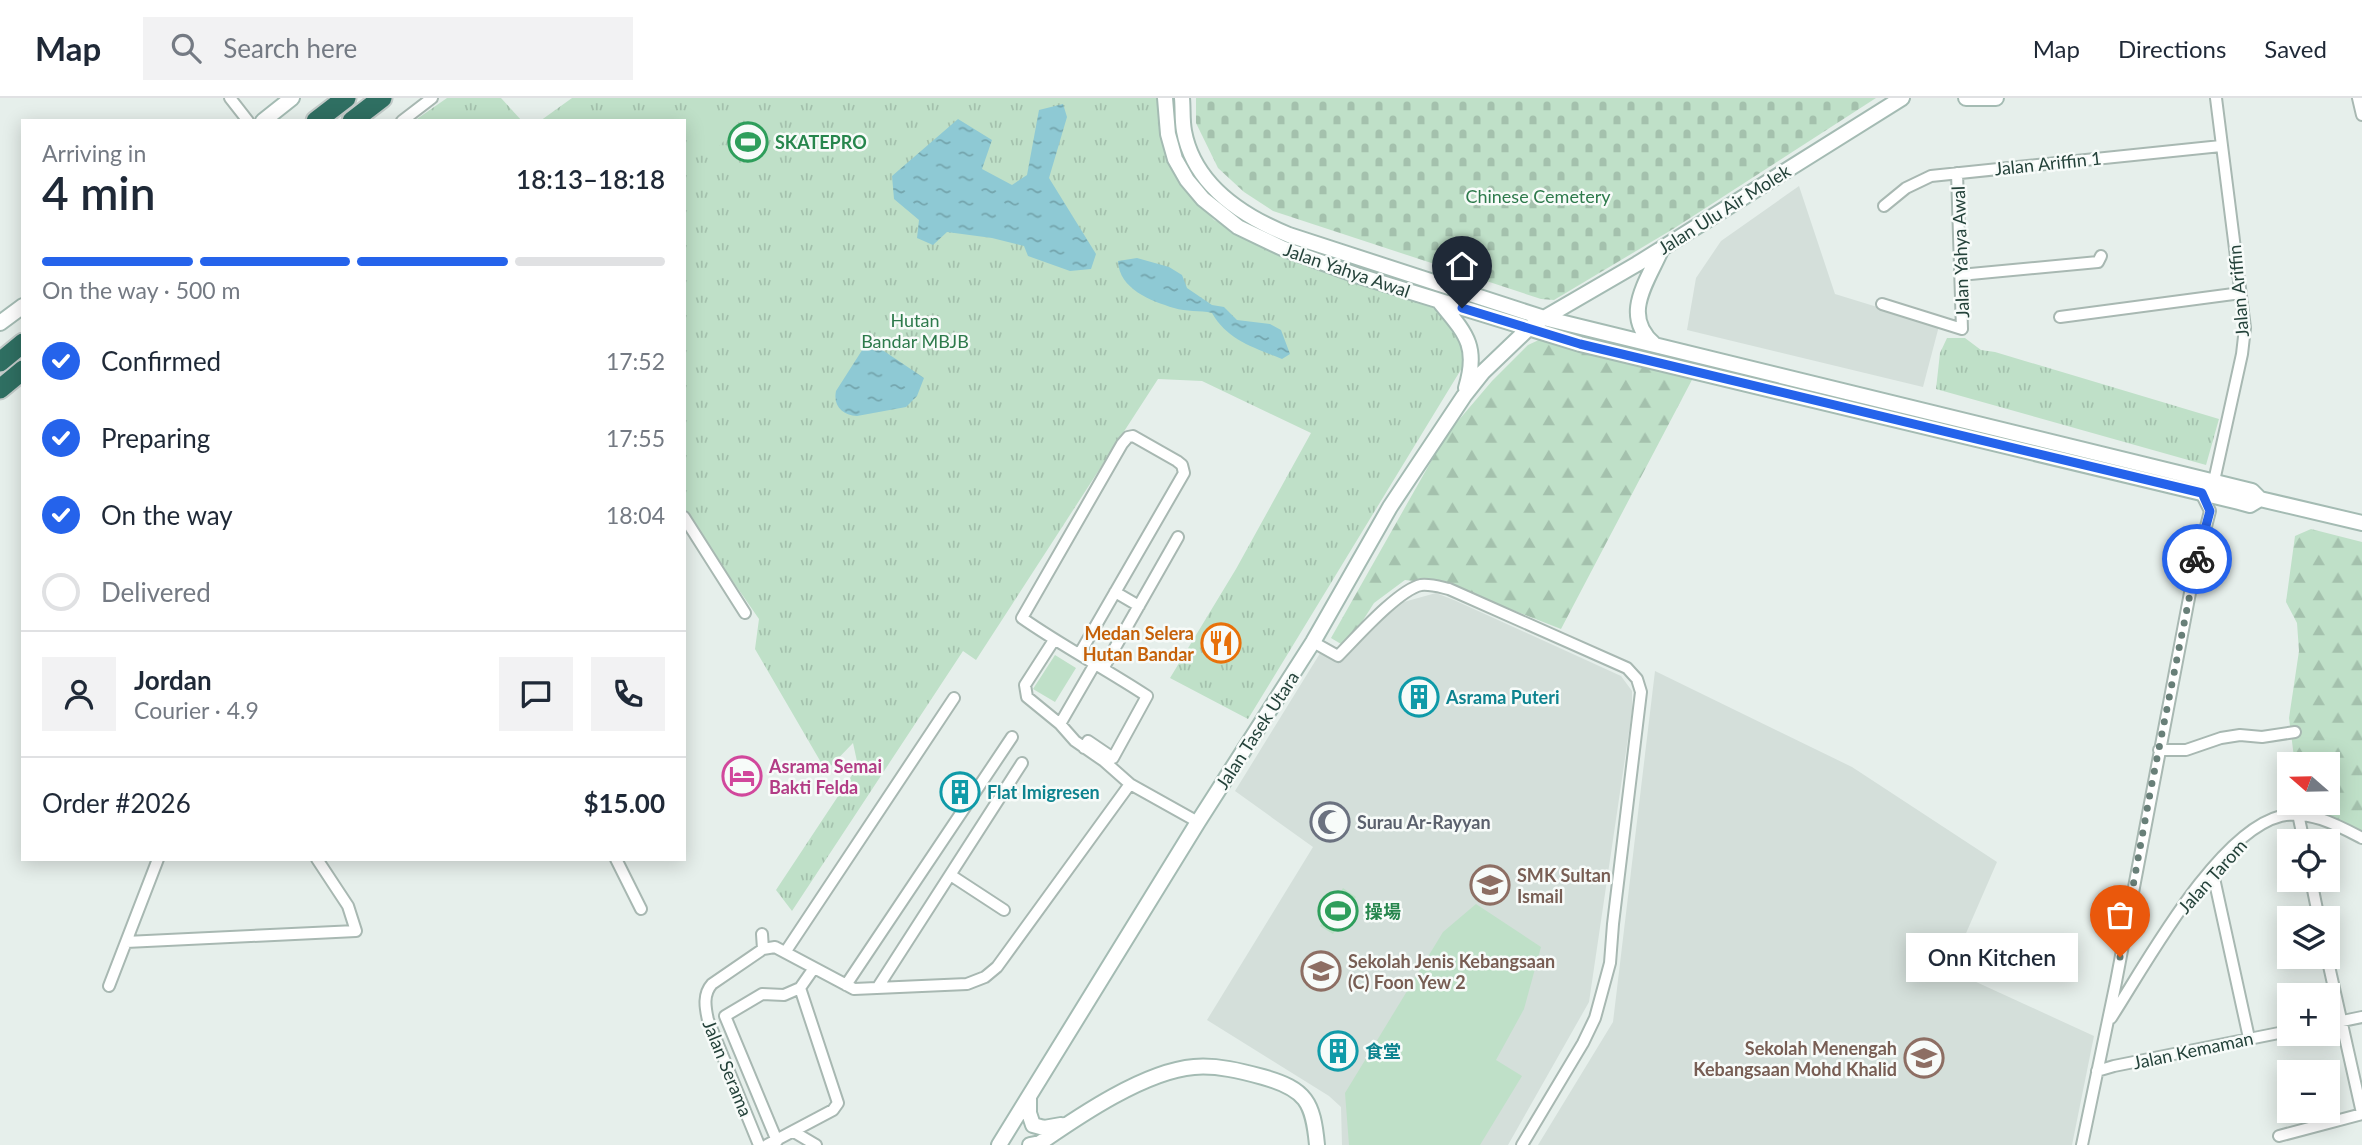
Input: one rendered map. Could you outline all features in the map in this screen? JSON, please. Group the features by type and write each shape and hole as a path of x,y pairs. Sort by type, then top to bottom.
{"highway":[{"path":"319,119 346,98"},
{"path":"355,119 382,98"},
{"path":"7,378 21,347"}],"main road":[{"path":"265,119 292,98"},
{"name":"Jalan Yahya Awal","path":"1165,98 1168,134 1175,159 1187,180 1203,199 1238,227 1295,253 1580,344 2250,505 2260,499"},
{"name":"Jalan Yahya Awal","path":"1182,98 1184,131 1196,165 1218,192 1257,222 1363,261 1544,318 2214,481 2252,491 2260,499 2362,523"},
{"name":"Jalan Ulu Air Molek","path":"1529,328 1902,98"},
{"path":"1966,98 1996,98"},
{"path":"1657,346 1640,330 1637,310 1662,248"},
{"path":"1439,301 1469,341 1472,369 1464,396"},
{"path":"0,323 21,307"},
{"name":"Jalan Tasek Utara","path":"1001,1144 1198,822 1313,642 1390,507 1464,396 1483,372 1529,328"},
{"path":"1030,1145 1040,1143 1125,1091 1175,1070 1195,1067 1223,1068 1275,1080 1296,1089 1312,1110 1317,1145"},
{"path":"1029,1097 1030,1119 1036,1127 1044,1128 1071,1122"},
{"path":"1041,1145 1054,1133"}],"street":[{"path":"230,98 246,119"},
{"path":"405,119 432,98"},
{"name":"Jalan Ariffin","path":"2214,481 2242,354 2245,328 2216,98"},
{"path":"2358,98 2362,116"},
{"name":"Jalan Ariffin 1","path":"1884,206 1906,188 1931,176 2221,146"},
{"name":"Jalan Yahya Awal","path":"1882,304 1960,330 1962,328 1957,173"},
{"path":"1960,275 2098,262 2101,256"},
{"path":"2060,317 2241,293"},
{"path":"1080,653 1184,470 1178,461 1130,436 1122,444 1022,618 1147,696 1113,758 1088,741 1084,748"},
{"path":"2107,1024 2193,578 2210,511 2202,493"},
{"path":"2210,511 2231,500"},
{"path":"686,520 745,613"},
{"path":"1060,724 1139,606 1178,537"},
{"path":"1313,642 1338,656 1405,592 1420,585 1431,585 1449,589 1599,654 1627,668 1637,679 1641,692 1610,963 1595,1018 1522,1145"},
{"path":"1115,592 1139,606"},
{"path":"1054,640 1025,689 1027,697 1060,724 1068,735 1130,784 1198,822"},
{"path":"786,951 954,698"},
{"path":"2159,750 2186,750 2240,734 2262,737 2295,732"},
{"path":"846,985 1012,737"},
{"path":"878,987 952,876 1022,763"},
{"path":"762,934 763,949 775,947 786,951 812,971 853,989 967,984 985,977 997,967 1130,784"},
{"name":"Jalan Tarom","path":"2082,1145 2107,1024 2186,901 2212,869 2232,848 2262,824 2281,816"},
{"path":"2305,816 2335,824 2362,838"},
{"path":"109,986 157,861"},
{"path":"126,942 356,931 348,906 318,861"},
{"path":"617,861 641,909"},
{"path":"2212,869 2249,1038"},
{"path":"952,876 1004,910"},
{"name":"Jalan Serama","path":"759,1145 705,1008 707,993 712,984 763,949"},
{"path":"800,988 838,1103 833,1111 771,1143 726,1016 762,994 784,995 800,988 812,971"},
{"path":"2116,982 2135,981"},
{"path":"2279,1136 2362,1114 2340,1022 2362,1017"},
{"name":"Jalan Kemaman","path":"2097,1071 2277,1033"},
{"path":"794,1132 816,1145"}],"shaded area":[{"path":"1799,186 1835,294 1939,326 1923,387 1687,330 1696,278 1721,241"},
{"name":"SMK Sultan Ismail","path":"1436,593 1621,676 1632,691 1632,711 1589,1002 1508,1145 1342,1145 1341,1107 1329,1096 1207,1020 1313,847 1235,791 1327,642 1348,655 1400,603"},
{"path":"1655,671 1852,767 1997,862 1950,970 2094,1036 2072,1145 1538,1145 1613,1022"}],"green space":[{"path":"447,98 501,98 520,119 417,119"},
{"name":"Hutan Bandar MBJB","path":"572,98 1160,98 1190,193 1214,220 1300,261 1430,306 1457,325 1465,363 1248,719 1170,678 1236,569 1311,433 1202,381 1158,379 976,660 963,651 792,911 776,890 858,766 853,743 826,771 755,649 759,619 686,514 686,119 543,119"},
{"name":"Chinese Cemetery","path":"1196,98 1876,98 1673,229 1554,300 1541,299 1273,211 1244,192 1218,168 1196,123"},
{"path":"710,107 734,131 707,158 686,135 686,131"},
{"path":"1543,338 1694,376 1561,629 1449,585 1405,580 1374,603 1346,647 1331,638 1446,435 1492,381 1528,345"},
{"path":"1947,338 1965,338 1981,350 2219,419 2206,465 1936,389 1940,353"},
{"path":"2311,529 2362,542 2362,835 2325,816 2340,816 2340,752 2293,752 2289,718 2299,651 2297,623 2286,602 2295,536"},
{"path":"1055,655 1076,668 1055,702 1033,689"},
{"name":"操場","path":"1343,888 1356,897 1333,934 1320,926"},
{"path":"1476,904 1541,947 1524,1009 1496,1060 1522,1076 1480,1145 1349,1145 1345,1093 1443,932"}],"water":[{"path":"1063,104 1067,117 1049,178 1096,254 1091,269 1070,271 1028,256 1024,246 992,238 947,232 933,245 917,238 919,220 894,199 892,176 958,119 992,140 982,169 1012,185 1027,175 1039,110"},
{"path":"1137,258 1169,267 1182,275 1187,288 1212,305 1224,307 1237,320 1270,324 1281,330 1290,354 1282,359 1242,342 1225,330 1212,313 1174,308 1138,292 1124,279 1118,261"},
{"path":"866,344 875,345 924,378 917,396 906,407 857,416 843,412 837,405 836,391"}],"way so far":[{"path":"2120,957 2197,559"}],"place":[{"name":"SKATEPRO","path":"748,142"},
{"name":"Medan Selera Hutan Bandar","path":"1221,643"},
{"name":"Asrama Puteri","path":"1419,697"},
{"name":"Asrama Semai Bakti Felda","path":"742,776"},
{"name":"Flat Imigresen","path":"960,792"},
{"name":"Surau Ar-Rayyan","path":"1330,822"},
{"name":"SMK Sultan Ismail","path":"1490,885"},
{"name":"操場","path":"1338,911"},
{"name":"Onn Kitchen","path":"2120,957"},
{"name":"Sekolah Jenis Kebangsaan (C) Foon Yew 2","path":"1321,971"},
{"name":"食堂","path":"1338,1051"},
{"name":"Sekolah Menengah Kebangsaan Mohd Khalid","path":"1924,1058"}],"route":[{"path":"1462,308 1580,344 2202,493 2210,511 2197,559"}]}
